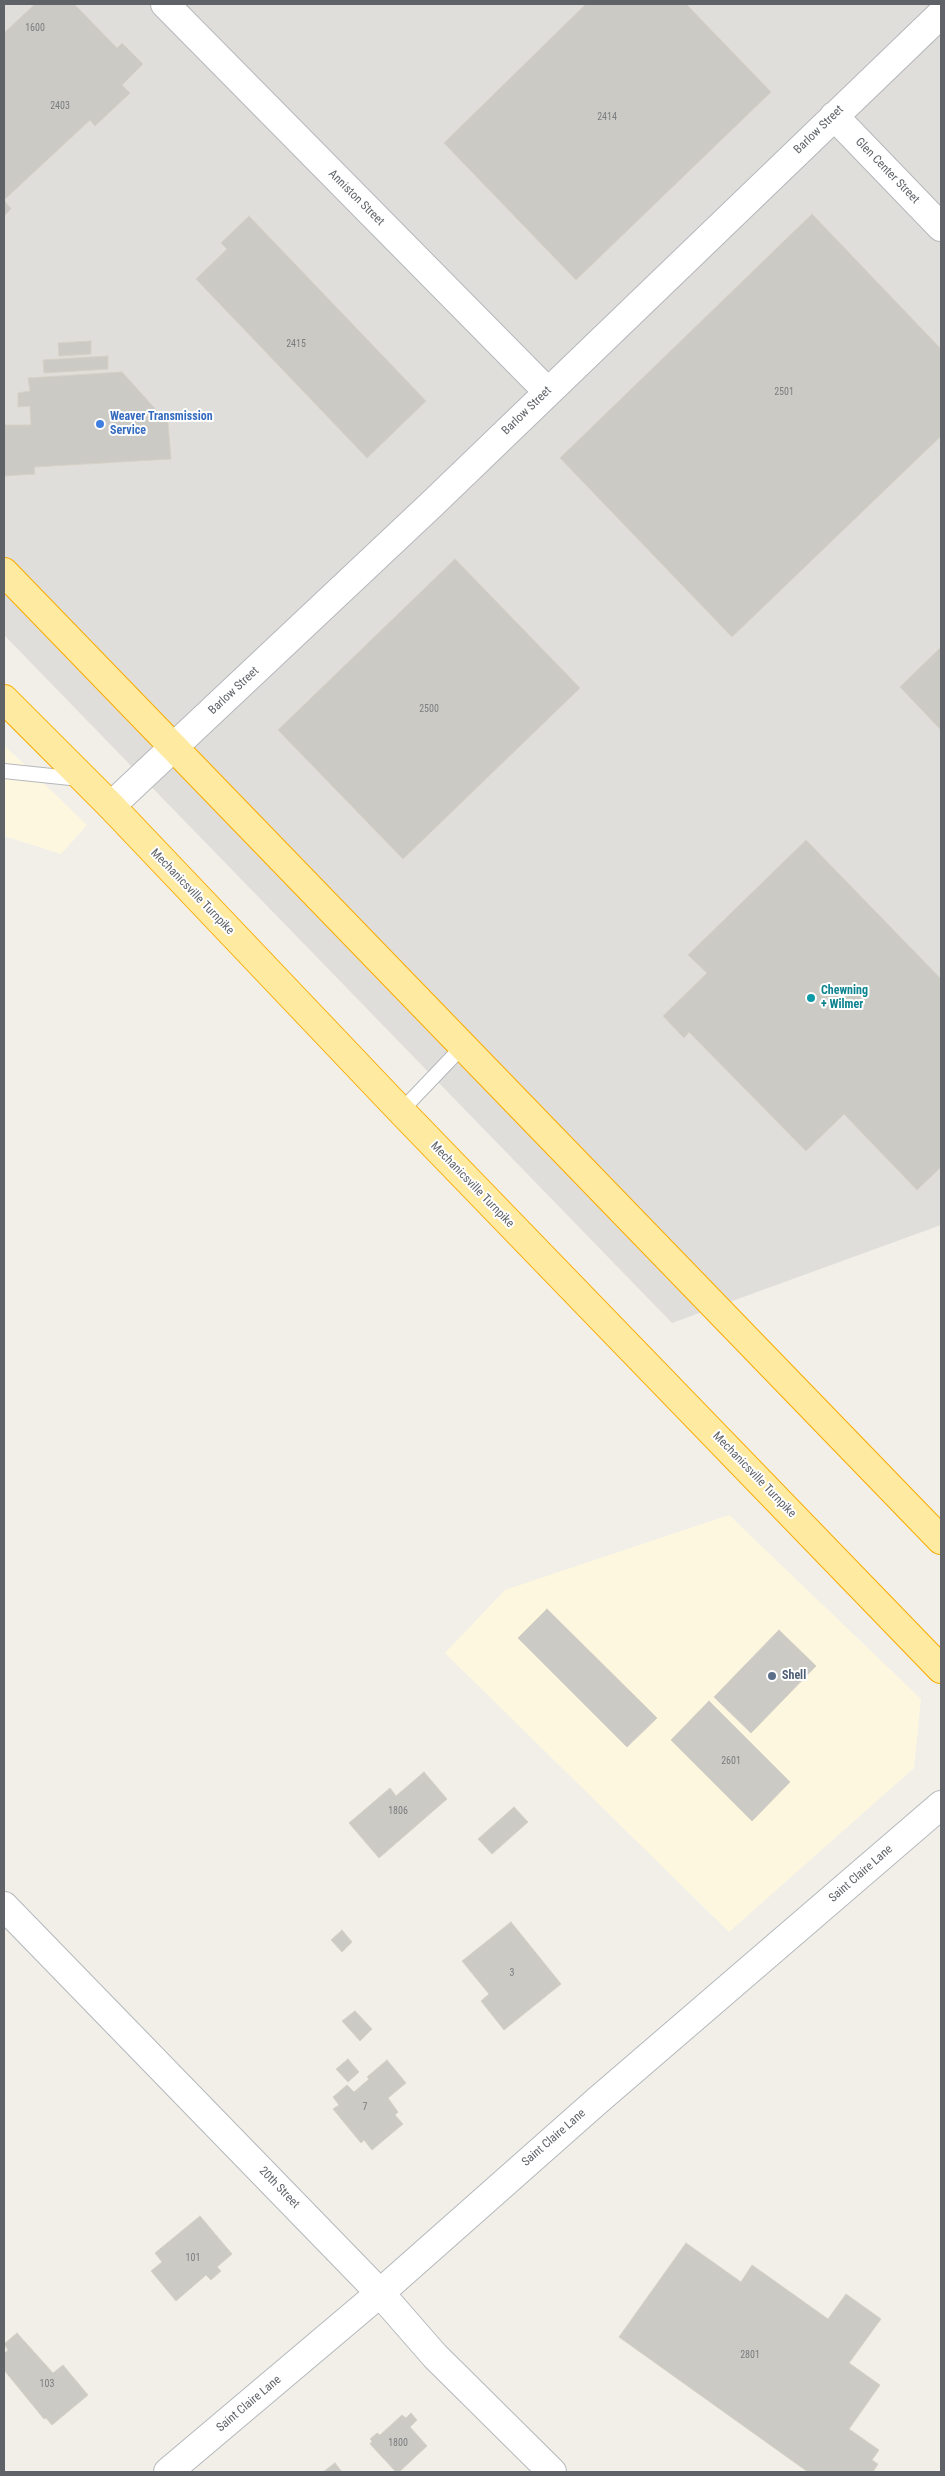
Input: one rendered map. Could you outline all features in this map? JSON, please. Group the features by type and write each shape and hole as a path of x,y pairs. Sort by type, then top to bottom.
{"highway":[{"path":"4,572 941,1540"},
{"name":"Mechanicsville Turnpike","path":"4,699 111,806 401,1111 941,1668"}],"street":[{"name":"Anniston Street","path":"164,4 547,392"},
{"name":"Barlow Street","path":"111,806 432,504 941,14"},
{"name":"Glen Center Street","path":"834,116 941,227"},
{"name":"Saint Claire Lane","path":"168,2472 380,2293 552,2140 941,1806"},
{"name":"20th Street","path":"4,1906 380,2293 435,2356 552,2472"}],"lane":[{"path":"4,772 84,779"},
{"path":"401,1111 463,1046"}],"shaded area":[{"path":"4,4 941,4 941,1225 672,1323 4,635"},
{"path":"4,745 87,825 61,854 4,836"},
{"path":"729,1515 921,1699 914,1768 729,1932 445,1653 505,1590"}],"building":[{"path":"35,4 74,4 117,48 122,43 143,64 122,85 130,93 95,126 90,120 4,200 4,33"},
{"path":"586,4 686,4 771,92 576,280 444,143"},
{"path":"4,200 11,209 4,216"},
{"path":"812,214 941,349 941,436 732,637 560,458"},
{"path":"249,216 426,401 367,458 196,279 227,249 221,243"},
{"path":"91,341 91,354 59,356 58,343"},
{"path":"108,356 108,369 44,373 43,360"},
{"name":"Weaver Transmission Service","path":"122,372 168,423 171,459 34,467 35,474 4,476 4,425 31,425 30,406 18,407 18,393 30,391 28,378"},
{"path":"455,559 580,688 403,859 278,730"},
{"path":"941,647 941,730 900,687"},
{"name":"Chewning + Wilmer","path":"806,840 941,979 941,1167 917,1190 844,1114 806,1151 689,1032 684,1038 663,1016 707,973 688,955"},
{"path":"547,1609 657,1718 627,1747 518,1638"},
{"path":"779,1630 816,1666 751,1733 714,1697"},
{"path":"709,1701 790,1782 752,1821 671,1740"},
{"path":"424,1772 447,1799 379,1858 349,1823 390,1788 396,1796"},
{"path":"514,1807 528,1822 492,1854 478,1839"},
{"path":"511,1922 561,1984 504,2030 481,2001 489,1994 462,1961"},
{"path":"342,1930 352,1942 342,1952 331,1940"},
{"path":"355,2011 372,2029 360,2041 342,2021"},
{"path":"348,2059 359,2072 348,2082 336,2069"},
{"path":"387,2060 406,2083 388,2098 398,2112 395,2115 403,2124 372,2150 364,2140 361,2143 333,2109 339,2105 333,2097 347,2085 354,2092 369,2079 367,2077"},
{"path":"200,2216 232,2254 217,2267 221,2271 211,2280 206,2275 176,2301 151,2271 162,2262 155,2253"},
{"path":"686,2243 741,2282 752,2265 828,2319 846,2294 881,2319 849,2363 880,2385 849,2429 879,2450 872,2460 878,2464 873,2472 808,2472 619,2337"},
{"path":"17,2333 53,2373 63,2365 88,2395 52,2425 46,2418 44,2419 4,2370 4,2354 8,2350 4,2344"},
{"path":"411,2413 417,2420 410,2427 427,2446 399,2472 396,2472 370,2444 372,2441 370,2439 377,2433 380,2435 402,2415 406,2418"},
{"path":"335,2463 342,2472 323,2472"}],"place":[{"name":"Weaver Transmission Service","path":"100,424"},
{"name":"Chewning + Wilmer","path":"811,998"},
{"name":"Shell","path":"772,1676"}]}
